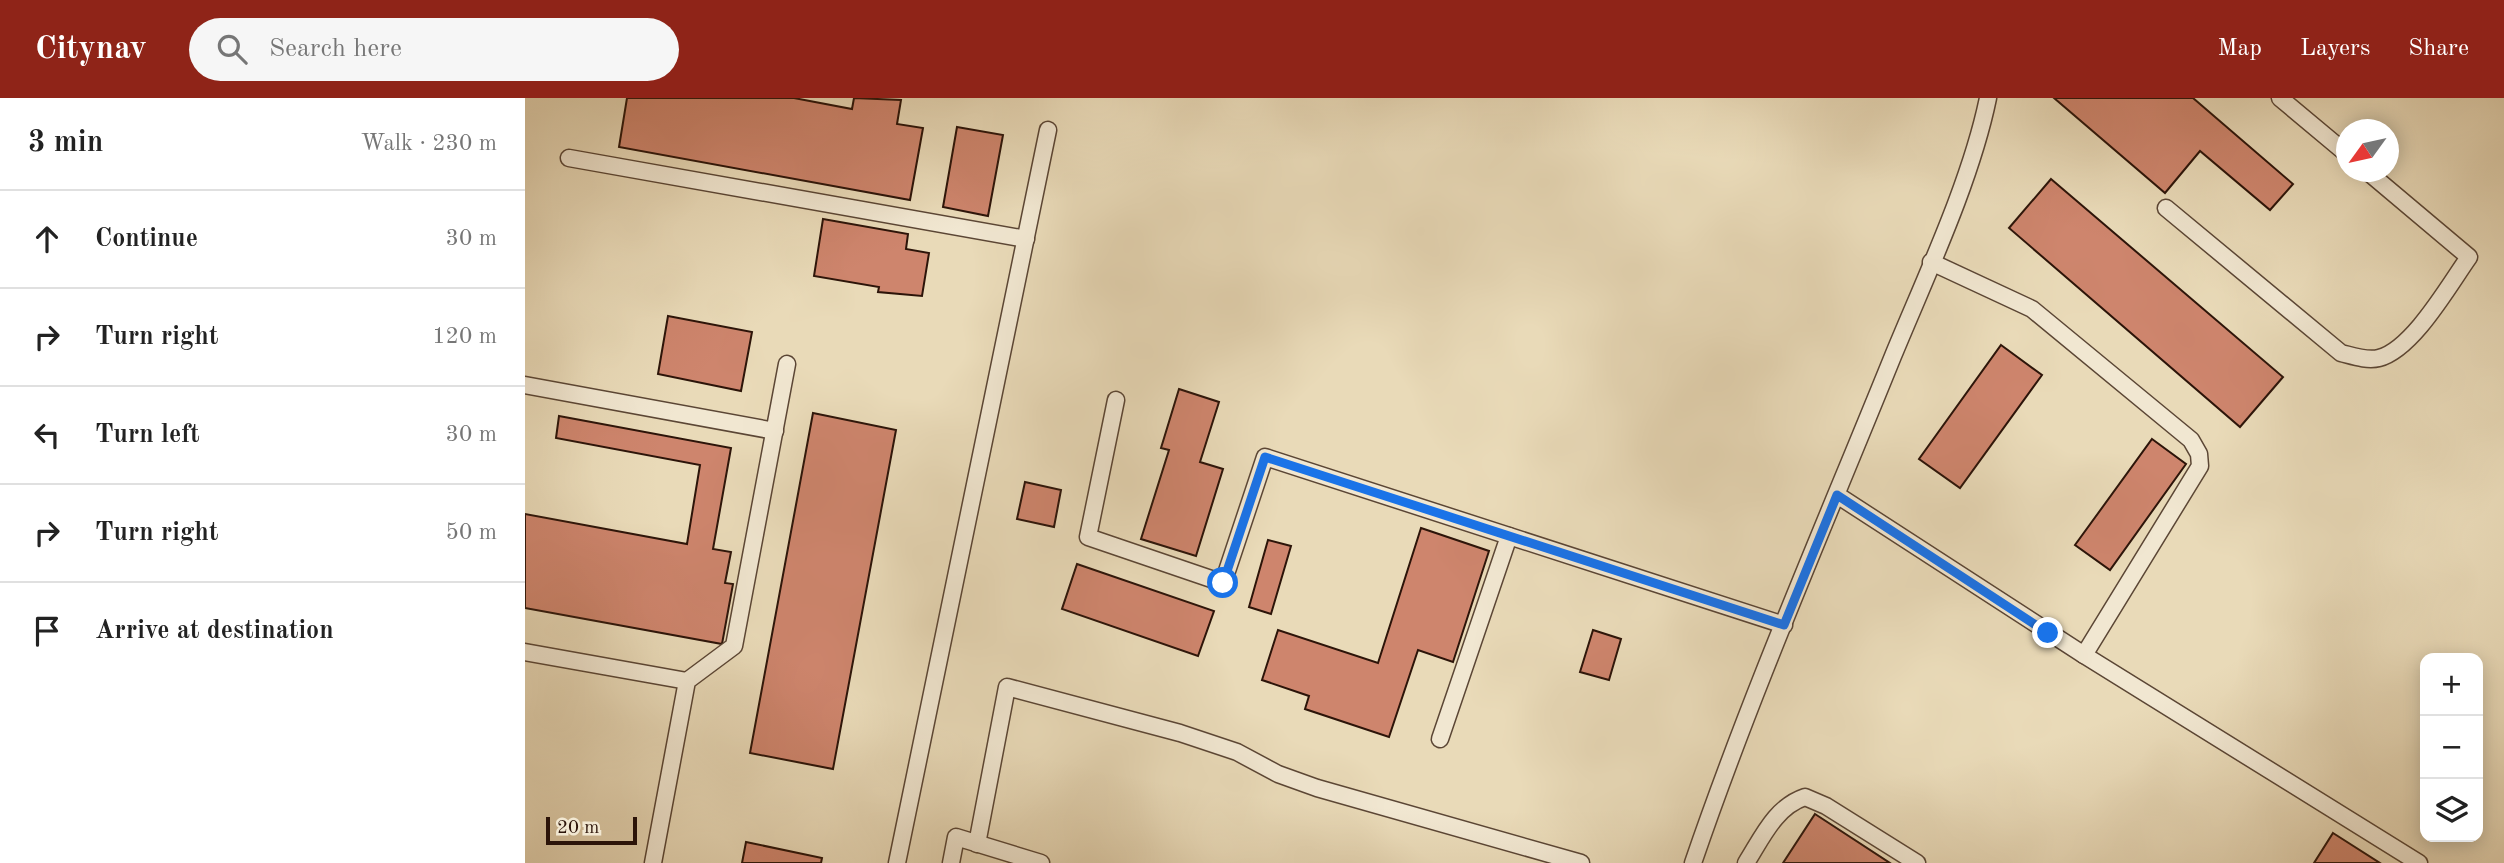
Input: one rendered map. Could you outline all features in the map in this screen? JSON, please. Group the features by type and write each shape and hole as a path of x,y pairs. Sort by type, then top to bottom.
{"lane":[{"path":"1693,863 1784,625 1931,262 1982,129 1988,98"},
{"path":"2280,98 2336,145"},
{"path":"897,863 1048,130"},
{"path":"569,158 1026,239"},
{"path":"2166,208 2341,353 2359,358 2379,358 2399,347 2423,322 2469,257 2380,182"},
{"path":"1931,262 2032,309 2191,440 2199,454 2200,466 2084,655"},
{"path":"653,863 687,681 734,646 787,364"},
{"path":"525,385 775,431"},
{"path":"1117,400 1088,537 1223,583 1265,457 1784,625"},
{"path":"1837,495 2084,655 2419,863"},
{"path":"1440,739 1509,536"},
{"path":"525,652 687,681"},
{"path":"977,844 1007,687 1180,733 1237,752 1278,774 1317,788 1581,863"},
{"path":"1746,863 1777,815 1793,801 1805,797 1826,806 1917,863"},
{"path":"951,863 956,837 1041,863"}],"building":[{"path":"627,98 794,98 852,109 854,98 901,100 897,124 923,128 910,200 619,147"},
{"path":"2054,98 2193,98 2293,184 2270,210 2200,151 2165,193"},
{"path":"957,127 1003,135 988,216 943,207"},
{"path":"2051,179 2283,377 2240,427 2009,228"},
{"path":"823,219 908,234 906,249 929,253 922,296 878,292 879,287 814,276"},
{"path":"668,316 752,332 741,391 658,374"},
{"path":"2001,345 2042,375 1960,488 1919,459"},
{"path":"1179,389 1219,402 1200,462 1223,469 1196,556 1141,539 1169,450 1161,448"},
{"path":"813,413 896,430 833,769 750,753"},
{"path":"559,416 731,448 713,549 731,552 725,583 733,584 722,644 525,608 525,514 687,544 700,465 556,438"},
{"path":"2152,439 2186,464 2110,570 2075,545"},
{"path":"1025,482 1061,490 1054,527 1017,519"},
{"path":"1421,528 1489,551 1453,662 1418,650 1389,737 1305,709 1309,696 1262,680 1278,630 1378,663"},
{"path":"1268,540 1291,546 1271,614 1249,607"},
{"path":"1077,564 1214,611 1198,656 1062,609"},
{"path":"1593,630 1621,639 1609,680 1580,672"},
{"path":"1815,814 1890,863 1783,863"},
{"path":"2333,833 2380,863 2314,863"},
{"path":"746,842 822,858 821,863 742,863"}],"route":[{"path":"1223,583 1265,457 1784,625 1837,495 2048,633"}]}
